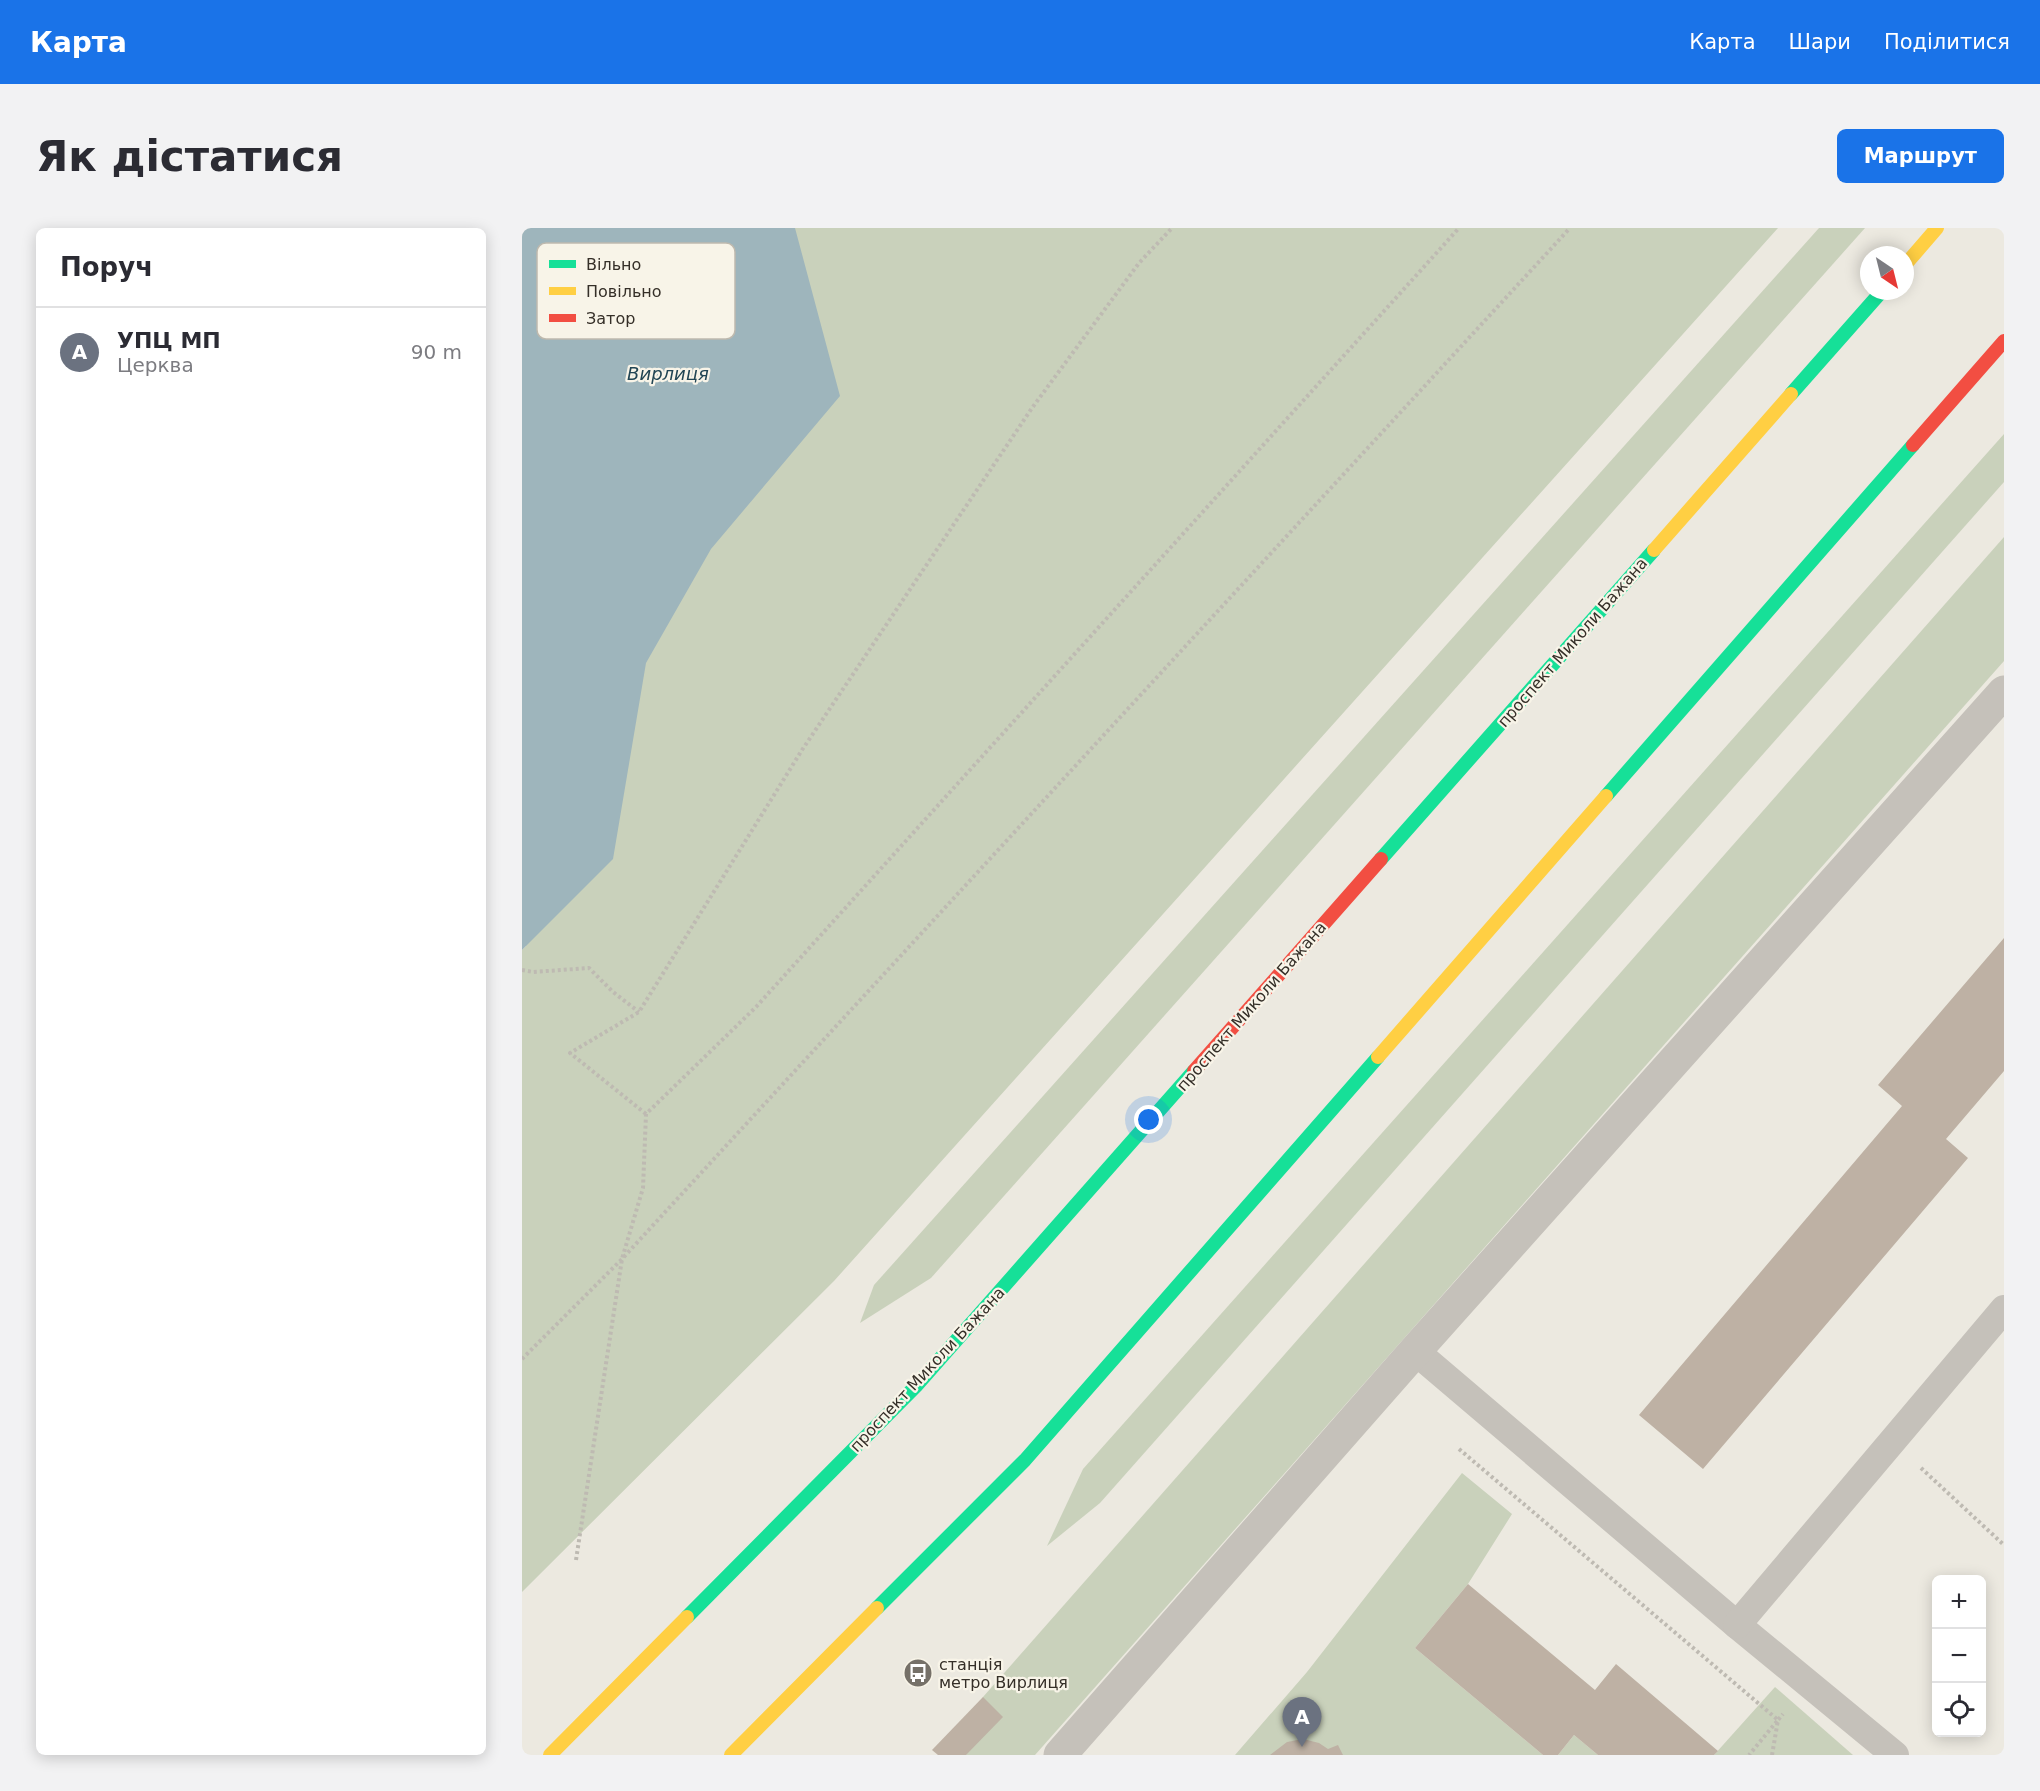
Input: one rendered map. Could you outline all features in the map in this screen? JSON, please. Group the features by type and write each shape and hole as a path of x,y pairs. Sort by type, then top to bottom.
{"highway":[{"path":"1914,255 1937,228"},
{"name":"проспект Миколи Бажана","path":"549,1755 916,1386 1874,300"},
{"path":"731,1755 1025,1460 2004,341"}],"street":[{"path":"1060,1755 1415,1351 2004,692"}],"lane":[{"path":"1737,1625 2004,1309"},
{"path":"1415,1351 1737,1625 1895,1755"}],"path":[{"path":"646,1114 570,1053 639,1012 802,750 1032,408 1138,262 1172,228"},
{"path":"576,1560 622,1259 643,1188 646,1114 756,1007 1459,228"},
{"path":"522,1359 622,1259 1570,228"},
{"path":"522,970 533,972 588,968 612,992 639,1012"},
{"path":"1893,1442 2004,1545"},
{"path":"1458,1449 1778,1720"},
{"path":"1749,1755 1778,1720"},
{"path":"1772,1755 1778,1720"}],"green space":[{"path":"686,228 1778,228 834,1281 522,1592 522,950 526,946 522,941 522,592 636,339 735,339 735,243 679,243"},
{"path":"1819,228 1865,228 931,1278 860,1323 874,1285"},
{"path":"2004,434 2004,482 1100,1503 1047,1546 1083,1469"},
{"path":"2004,537 2004,661 1035,1755 966,1755 983,1697"},
{"path":"1462,1473 1512,1514 1468,1584 1415,1648 1543,1755 1235,1755 1307,1672"},
{"path":"1775,1687 1853,1755 1714,1755"},
{"path":"1574,1735 1598,1755 1558,1755"}],"water":[{"name":"Вирлиця","path":"522,228 795,228 840,396 711,549 646,663 613,859 522,950"}],"building":[{"path":"2004,938 2004,1071 1946,1139 1968,1158 1703,1469 1639,1415 1902,1106 1878,1085"},
{"path":"1468,1584 1595,1690 1616,1664 1718,1751 1714,1755 1598,1755 1574,1735 1558,1755 1543,1755 1415,1648"},
{"path":"983,1697 1003,1717 966,1755 938,1755 932,1750"},
{"path":"1303,1739 1319,1743 1328,1749 1338,1745 1343,1755 1270,1755 1287,1742"}],"traffic: fast":[{"path":"1791,394 1874,300"},
{"path":"1606,796 1913,445"},
{"path":"1381,859 1654,550"},
{"path":"877,1608 1025,1460 1378,1057"},
{"path":"687,1617 916,1386 1194,1071"}],"traffic: slow":[{"path":"1914,255 1937,228"},
{"path":"1654,550 1791,394"},
{"path":"1378,1057 1606,796"},
{"path":"731,1755 877,1608"},
{"path":"550,1755 687,1617"}],"traffic: jam":[{"path":"1913,445 2004,341"},
{"path":"1194,1071 1381,859"}],"place":[{"name":"станція метро Вирлиця","path":"918,1673"},
{"name":"УПЦ МП","path":"1302,1747"}]}
